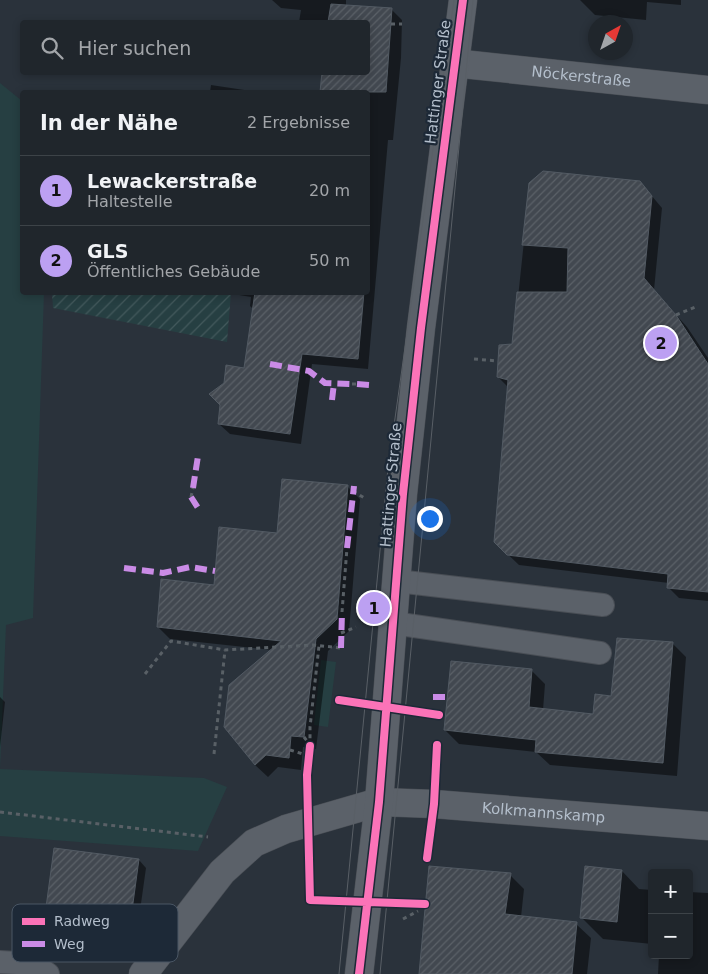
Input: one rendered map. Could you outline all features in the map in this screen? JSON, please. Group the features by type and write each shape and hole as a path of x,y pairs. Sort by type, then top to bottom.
{"street":[{"name":"Hattinger Straße","path":"359,974 378,802 392,623 420,337 453,64 463,0"},
{"name":"Nöckerstraße","path":"453,64 708,90"},
{"name":"Kolkmannskamp","path":"254,842 286,829 378,802 434,804 708,826"},
{"path":"178,929 222,872 254,842"},
{"path":"143,974 152,962"}],"lane":[{"path":"397,581 603,605"},
{"path":"392,623 600,653"},
{"path":"0,962 33,964 48,974"}],"path":[{"path":"391,24 402,24"},
{"path":"676,316 698,306"},
{"path":"474,359 498,361"},
{"path":"352,384 357,384"},
{"path":"191,497 193,488"},
{"path":"353,491 366,499"},
{"path":"342,612 348,548"},
{"path":"340,586 344,587"},
{"path":"341,633 356,627"},
{"path":"145,674 171,641 225,650 319,646 341,648"},
{"path":"290,750 303,754 310,746 319,646"},
{"path":"214,754 225,650"},
{"path":"304,737 310,746"},
{"path":"0,812 254,842"},
{"path":"310,900 332,901"},
{"path":"420,904 426,904"},
{"path":"403,918 418,911"}],"green space":[{"path":"0,83 20,99 20,295 44,295 33,618 6,625 0,769"},
{"path":"52,295 231,295 227,342 53,308"},
{"path":"321,660 336,662 328,727 314,725"},
{"path":"0,769 204,778 227,787 198,851 0,836"}],"building":[{"path":"331,4 392,8 386,92 370,92 370,90 320,90 322,75 370,75 370,20 328,20"},
{"path":"543,171 640,181 652,196 644,278 676,315 708,364 708,592 667,588 668,574 507,555 494,542 508,380 497,377 499,345 512,344 517,292 567,292 568,248 522,245 529,183"},
{"path":"255,295 364,295 358,359 302,354 290,434 218,424 220,405 209,394 224,383 226,365 244,368"},
{"path":"282,479 348,485 337,619 316,639 304,737 291,736 289,758 266,755 255,765 224,727 229,685 281,641 157,627 161,579 214,585 219,527 277,533"},
{"path":"617,638 673,642 663,763 535,752 536,740 444,730 451,661 532,669 529,707 593,714 595,694 611,696"},
{"path":"54,848 139,859 133,904 46,904"},
{"path":"429,866 511,873 505,914 577,922 572,974 419,974"},
{"path":"585,866 622,870 617,922 580,918"}],"tram line":[{"path":"339,974 388,468 454,0"},
{"path":"380,974 473,0"}],"marked path":[{"path":"270,364 309,371 325,383 352,384"},
{"path":"332,400 334,383"},
{"path":"357,384 370,385"},
{"path":"193,488 198,456"},
{"path":"347,548 354,486"},
{"path":"191,497 200,511"},
{"path":"124,568 163,573 190,567 215,571"},
{"path":"341,648 342,612"},
{"path":"433,697 447,697"}],"cycle path":[{"path":"359,974 379,802 403,494 421,328 463,0"},
{"path":"339,700 439,715"},
{"path":"427,858 434,804 437,745"},
{"path":"310,746 307,775 310,900 425,904"}],"place":[{"name":"GLS","path":"661,343"},
{"name":"Lewackerstraße","path":"374,608"}]}
